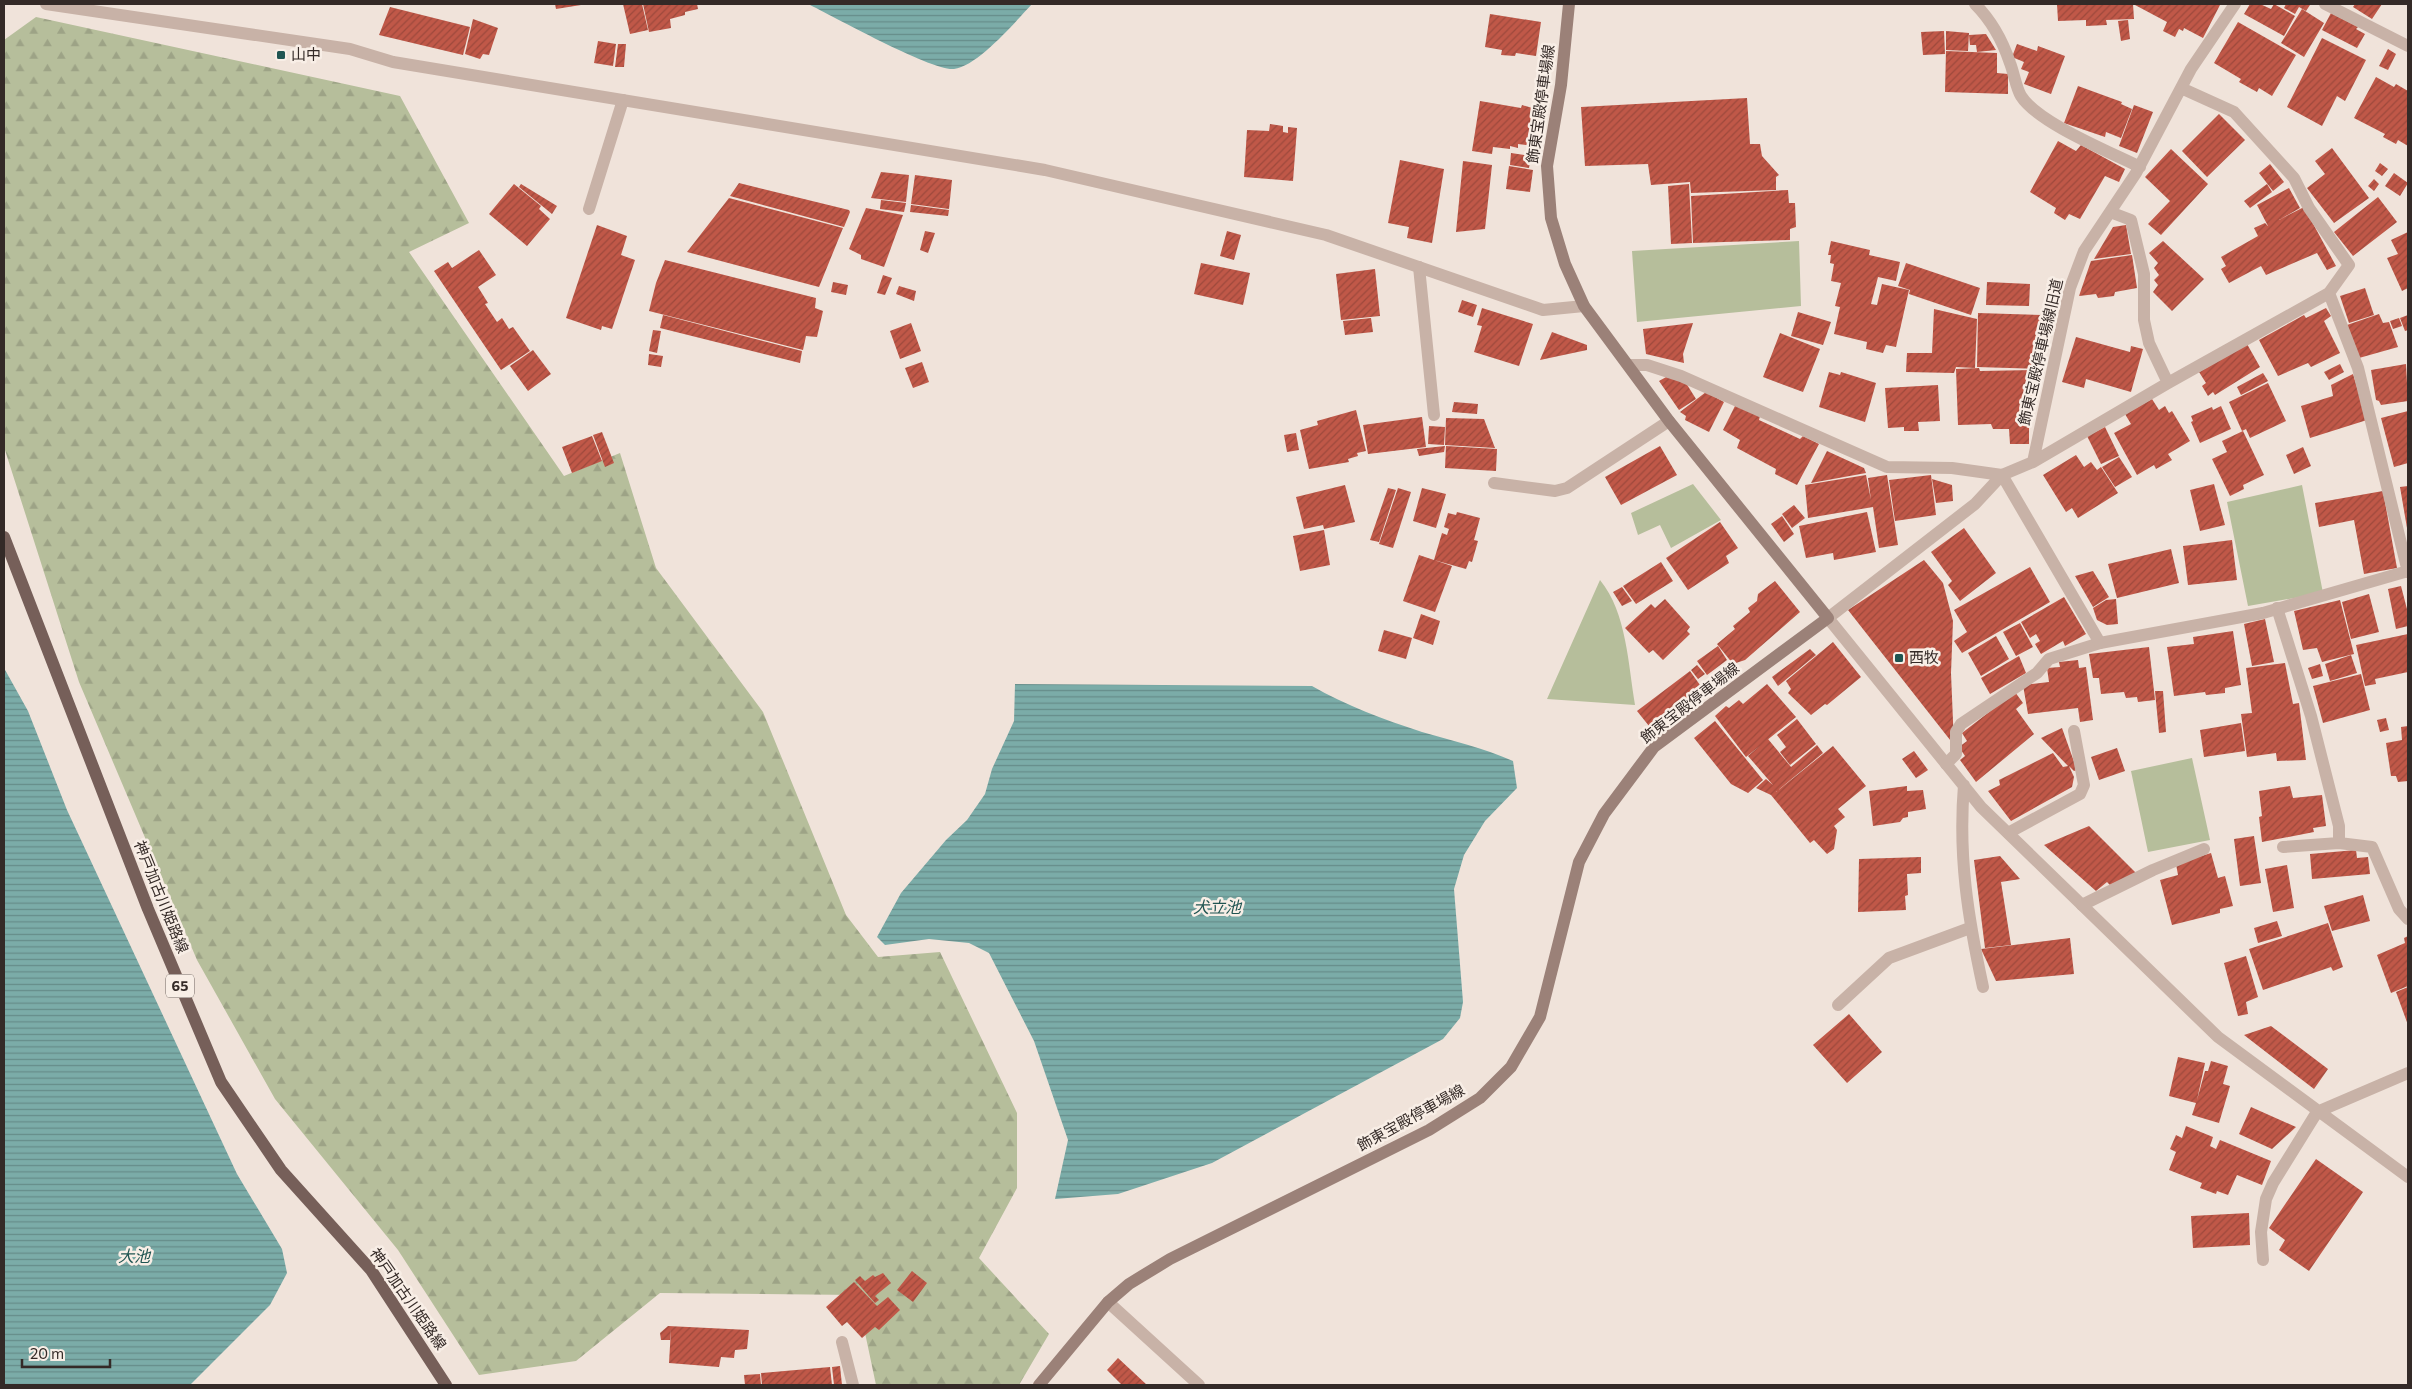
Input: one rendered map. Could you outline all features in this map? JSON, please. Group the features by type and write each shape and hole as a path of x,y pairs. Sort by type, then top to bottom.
{"main road":[{"name":"飾東宝殿停車場線","path":"1039,1385 1108,1302 1129,1284 1170,1259 1429,1130 1480,1098 1512,1068 1540,1017 1579,862 1604,814 1654,747 1828,618 1669,420 1584,306 1565,264 1551,218 1548,166 1561,86 1569,4"},
{"name":"神戸加古川姫路線","path":"4,536 148,909 221,1082 281,1170 371,1270 446,1385"}],"street":[{"path":"46,4 350,49 393,62 1045,170 1326,235 1543,310 1584,306"},
{"path":"1975,4 1994,30 2009,58 2020,96 2034,110 2066,130 2140,167"},
{"name":"飾東宝殿停車場線旧道","path":"2033,462 2070,288 2084,251 2140,167 2191,69 2235,4"},
{"path":"2325,4 2408,46"},
{"path":"2181,88 2234,112 2294,178 2309,208 2349,265 2329,293 2168,383 2033,462 2002,475 1975,504 1828,618 1981,807 2218,1037 2317,1112 2408,1177"},
{"path":"589,209 623,100"},
{"path":"2110,212 2131,220 2144,274 2144,320 2147,335 2168,383"},
{"path":"1419,267 1434,415"},
{"path":"1946,764 1956,754 1956,732 1961,724 2037,673 2049,659 2100,643 2277,608 2408,571 2358,368 2329,293"},
{"path":"1629,365 1647,365 1681,376 1887,468 1952,468 2002,475"},
{"path":"1494,483 1555,491 1567,488 1669,420"},
{"path":"2002,475 2100,643"},
{"path":"2277,608 2312,716 2340,826 2339,843"},
{"path":"2008,834 2080,794 2084,785 2074,731"},
{"path":"1964,785 1961,820 1962,867 1970,928 1983,987"},
{"path":"2283,848 2339,843 2372,847 2399,909 2408,919"},
{"path":"2082,905 2153,870 2204,849"},
{"path":"1838,1006 1889,958 1970,928"},
{"path":"2263,1260 2261,1232 2266,1199 2273,1183 2317,1112 2408,1072"},
{"path":"1108,1302 1199,1385"},
{"path":"842,1342 853,1385"}],"green space":[{"path":"36,17 400,96 469,223 409,252 564,476 620,453 656,568 763,712 846,915 878,957 940,952 1017,1113 1017,1188 979,1258 1049,1334 1019,1385 876,1385 857,1295 660,1293 576,1361 479,1375 398,1250 275,1099 197,960 79,682 4,447 4,40"},
{"path":"1799,241 1801,306 1637,322 1632,251"},
{"path":"1693,484 1721,520 1671,548 1660,525 1638,535 1631,513"},
{"path":"2302,485 2323,593 2248,606 2227,502"},
{"path":"1600,580 1609,593 1621,624 1635,705 1547,699"},
{"path":"2192,758 2210,840 2148,852 2131,771"}],"water":[{"path":"808,4 1032,4 985,52 964,66 954,69 942,67 904,52"},
{"name":"大池","path":"4,668 28,711 67,810 237,1174 282,1249 287,1273 270,1305 190,1385 4,1385"},
{"name":"犬立池","path":"1015,684 1312,686 1338,700 1380,717 1422,732 1480,748 1513,761 1517,788 1485,821 1464,855 1454,889 1463,1002 1460,1018 1443,1039 1212,1163 1118,1194 1055,1199 1068,1140 1034,1041 989,953 969,943 929,939 885,945 877,937 901,893 946,840 967,820 985,794 992,769 1014,721"}],"building":[{"path":"555,4 581,4 581,5 556,9"},
{"path":"623,4 642,4 648,30 630,34"},
{"path":"643,4 697,4 698,9 685,12 685,15 670,19 671,28 649,32"},
{"path":"2057,4 2133,4 2134,19 2106,20 2107,25 2086,26 2086,20 2058,21"},
{"path":"2136,4 2220,5 2203,38 2184,28 2183,31 2179,29 2175,37 2163,31 2167,22"},
{"path":"2250,4 2260,4 2271,9 2274,4 2295,16 2284,36 2244,14"},
{"path":"2286,4 2310,5 2306,11 2299,7 2295,14 2284,8"},
{"path":"2355,4 2382,4 2372,19 2353,7"},
{"path":"390,7 470,27 463,55 379,35"},
{"path":"2302,9 2324,23 2304,57 2281,43"},
{"path":"2331,13 2358,27 2356,29 2365,34 2357,48 2322,30"},
{"path":"1490,14 1541,22 1536,56 1516,53 1515,56 1501,55 1502,50 1485,47"},
{"path":"473,19 498,28 489,55 483,54 480,59 465,54"},
{"path":"2128,20 2130,39 2121,41 2118,21"},
{"path":"2238,22 2296,55 2272,96 2259,88 2257,92 2239,82 2241,79 2214,63"},
{"path":"1944,31 1945,54 1923,55 1921,32"},
{"path":"1946,31 1969,33 1968,51 1946,50"},
{"path":"1986,34 1996,50 1977,52 1976,45 1970,45 1969,35"},
{"path":"2322,38 2366,60 2345,101 2337,96 2322,126 2287,107"},
{"path":"598,41 616,44 613,66 594,63"},
{"path":"618,44 626,44 624,67 615,67"},
{"path":"2017,44 2037,51 2038,46 2065,56 2051,94 2024,84 2029,72 2021,69 2024,62 2012,57"},
{"path":"2388,49 2396,54 2388,70 2379,66"},
{"path":"1946,51 1997,53 1997,73 2008,74 2008,94 1945,92"},
{"path":"2376,77 2394,87 2396,84 2408,91 2408,146 2398,140 2396,144 2383,137 2385,134 2354,118"},
{"path":"2078,86 2122,102 2121,104 2132,109 2121,138 2106,132 2105,137 2064,123"},
{"path":"1747,98 1750,144 1760,144 1762,156 1779,175 1776,177 1776,190 1691,193 1690,182 1651,185 1648,164 1585,166 1581,107"},
{"path":"1480,101 1521,108 1522,105 1539,110 1534,146 1518,144 1518,148 1510,146 1510,149 1493,147 1492,154 1472,151"},
{"path":"2134,105 2153,112 2137,153 2119,146"},
{"path":"2219,114 2245,140 2207,177 2182,151"},
{"path":"1270,124 1283,126 1283,132 1288,133 1288,127 1297,128 1293,181 1244,177 1247,130 1269,131"},
{"path":"2058,141 2076,151 2081,145 2125,169 2119,182 2105,176 2080,219 2069,214 2065,220 2054,213 2056,208 2030,192"},
{"path":"2332,148 2369,198 2334,223 2307,188 2325,174 2315,161"},
{"path":"2171,149 2208,184 2161,235 2148,224 2170,201 2145,177"},
{"path":"1511,153 1531,156 1529,168 1510,165"},
{"path":"1400,160 1444,169 1432,243 1407,238 1409,227 1388,223"},
{"path":"1463,161 1492,165 1485,229 1456,232"},
{"path":"2380,163 2388,169 2382,176 2375,171"},
{"path":"2270,164 2284,182 2273,191 2259,173"},
{"path":"1509,166 1533,170 1530,192 1506,189"},
{"path":"881,172 909,175 906,202 871,198"},
{"path":"2394,173 2408,183 2400,196 2385,186"},
{"path":"915,175 952,180 949,209 911,204"},
{"path":"2374,179 2379,184 2374,191 2368,186"},
{"path":"739,183 849,210 850,212 844,227 730,196"},
{"path":"514,184 541,206 539,209 550,219 527,246 489,214"},
{"path":"521,184 557,206 552,214 519,187"},
{"path":"1689,184 1692,243 1671,244 1668,186"},
{"path":"2267,184 2272,192 2250,208 2244,201"},
{"path":"2289,188 2300,208 2279,220 2304,207 2336,266 2327,270 2317,253 2266,275 2261,266 2229,283 2221,269 2226,266 2221,257 2258,236 2254,228 2265,223 2268,226 2257,205"},
{"path":"1788,190 1789,203 1795,203 1796,227 1790,229 1790,240 1693,243 1691,196"},
{"path":"2378,197 2397,222 2353,256 2334,232"},
{"path":"729,198 843,228 819,287 687,252"},
{"path":"881,200 906,203 904,212 880,209"},
{"path":"911,205 949,210 948,216 910,212"},
{"path":"866,208 903,215 884,267 861,259 861,255 849,249"},
{"path":"597,225 627,236 621,255 635,260 612,329 602,326 601,330 566,318"},
{"path":"2126,225 2131,254 2094,259 2113,227"},
{"path":"925,231 935,233 928,253 920,250"},
{"path":"1227,231 1241,235 1234,260 1220,256"},
{"path":"2408,232 2408,288 2402,291 2387,258 2398,254 2391,240"},
{"path":"1831,241 1870,250 1869,255 1900,262 1896,281 1878,277 1871,304 1877,305 1882,284 1909,290 1896,347 1886,345 1883,353 1866,349 1867,342 1834,334 1840,307 1835,306 1841,283 1831,281 1834,264 1830,263 1831,255 1828,255"},
{"path":"2163,241 2204,279 2172,311 2153,292 2158,285 2154,280 2159,275 2154,268 2158,263 2149,253"},
{"path":"479,250 496,275 478,287 488,303 485,304 497,322 502,318 509,329 513,327 530,351 501,370 434,271 448,262 452,268"},
{"path":"2132,255 2137,288 2115,292 2114,296 2098,298 2096,294 2079,296 2091,261"},
{"path":"665,260 816,298 815,308 823,311 817,337 806,336 803,350 649,311 656,283"},
{"path":"1201,263 1250,273 1243,305 1194,294"},
{"path":"1906,263 1980,288 1971,315 1909,294 1910,290 1898,286"},
{"path":"1375,269 1380,316 1341,320 1336,274"},
{"path":"883,275 892,278 885,295 877,293"},
{"path":"833,282 848,285 846,295 831,292"},
{"path":"1987,282 2030,284 2029,306 1986,305"},
{"path":"899,286 916,291 914,301 896,294"},
{"path":"2365,288 2374,315 2349,323 2340,296"},
{"path":"1462,300 1477,305 1473,317 1458,312"},
{"path":"1482,308 1533,324 1519,366 1474,352 1482,326 1477,325"},
{"path":"2326,308 2331,316 2324,321 2340,353 2311,367 2308,363 2278,376 2259,340 2304,315 2306,318"},
{"path":"1934,309 1977,319 1975,368 1956,367 1954,373 1906,372 1907,353 1932,353"},
{"path":"1798,312 1831,322 1823,345 1791,336"},
{"path":"1978,313 2043,315 2041,369 1977,367"},
{"path":"2379,314 2383,323 2389,322 2398,347 2359,358 2347,325"},
{"path":"663,315 802,351 800,363 660,328"},
{"path":"2408,315 2408,330 2405,331 2400,318"},
{"path":"1371,318 1373,332 1345,335 1343,321"},
{"path":"2399,318 2402,326 2393,329 2390,321"},
{"path":"911,323 921,351 900,359 890,331"},
{"path":"1693,323 1683,354 1684,363 1646,354 1643,329"},
{"path":"653,330 661,331 657,353 649,351"},
{"path":"1552,332 1587,345 1587,350 1540,360"},
{"path":"1780,333 1820,349 1803,392 1763,377"},
{"path":"2076,337 2130,352 2131,346 2143,349 2131,392 2086,379 2084,388 2062,382"},
{"path":"2247,344 2260,367 2215,395 2213,392 2208,396 2202,386 2206,383 2199,372"},
{"path":"533,350 551,374 528,391 510,366"},
{"path":"649,354 663,356 661,367 648,365"},
{"path":"922,362 929,382 913,388 905,368"},
{"path":"2340,364 2344,372 2329,380 2324,372"},
{"path":"2406,364 2408,401 2381,405 2376,400 2371,370"},
{"path":"1979,368 1980,371 2040,370 2041,389 2039,389 2029,425 2029,444 2010,444 2009,429 1993,429 1991,424 1958,425 1956,369"},
{"path":"1829,372 1840,375 1841,372 1876,383 1865,422 1819,407"},
{"path":"2263,373 2268,381 2241,395 2237,387"},
{"path":"2353,374 2367,420 2310,438 2301,406 2333,396 2331,385"},
{"path":"1668,376 1686,383 1696,399 1679,410 1659,381"},
{"path":"2268,383 2286,421 2250,438 2246,429 2242,431 2229,402"},
{"path":"1938,385 1940,421 1918,422 1919,431 1904,431 1904,427 1888,428 1885,388"},
{"path":"1706,392 1724,402 1709,432 1685,420 1686,416 1680,412"},
{"path":"2152,399 2159,410 2165,406 2169,413 2172,411 2190,441 2168,454 2172,460 2156,469 2154,465 2137,475 2114,433 2131,424 2125,414"},
{"path":"1454,402 1478,404 1477,414 1452,412"},
{"path":"1736,404 1760,416 1759,420 1800,439 1803,436 1819,444 1797,485 1775,474 1776,469 1737,448 1740,440 1723,430"},
{"path":"2221,406 2231,429 2200,443 2191,422 2193,421 2191,416 2212,407 2213,410"},
{"path":"1356,410 1366,451 1357,453 1358,456 1348,459 1349,462 1309,469 1300,430 1318,425 1317,421"},
{"path":"2408,411 2408,463 2394,467 2381,418"},
{"path":"1422,417 1426,447 1368,454 1363,425"},
{"path":"1446,418 1484,419 1495,448 1445,445"},
{"path":"1429,426 1445,427 1444,445 1428,444"},
{"path":"2105,427 2119,456 2101,464 2087,436"},
{"path":"2243,431 2264,475 2243,485 2244,489 2230,496 2212,459 2227,452 2222,441"},
{"path":"602,432 614,463 605,467 593,435"},
{"path":"1296,433 1299,450 1287,452 1284,435"},
{"path":"592,436 602,461 572,473 562,447"},
{"path":"1445,446 1444,452 1419,456 1417,449"},
{"path":"1446,446 1497,449 1496,471 1445,468"},
{"path":"1660,446 1677,475 1621,505 1605,477"},
{"path":"2303,447 2311,466 2294,474 2286,455"},
{"path":"1827,451 1864,468 1866,473 1811,483"},
{"path":"2076,455 2084,467 2091,462 2097,470 2101,467 2118,493 2078,518 2072,508 2066,512 2043,475"},
{"path":"2119,457 2132,477 2115,487 2102,467"},
{"path":"1866,475 1871,500 1868,478 1887,475 1898,545 1879,548 1873,507 1808,518 1805,485"},
{"path":"1931,475 1936,515 1895,521 1889,480"},
{"path":"1932,479 1952,485 1953,501 1936,503"},
{"path":"2214,484 2225,525 2200,531 2190,490"},
{"path":"1345,485 1355,522 1324,529 1323,525 1304,529 1296,497"},
{"path":"2408,486 2408,528 2407,528 2400,487"},
{"path":"1388,488 1396,490 1379,542 1370,540"},
{"path":"1398,488 1411,492 1393,548 1379,544"},
{"path":"1422,488 1446,494 1436,528 1413,521"},
{"path":"2383,491 2397,568 2364,574 2354,520 2319,527 2315,503"},
{"path":"1794,505 1805,518 1792,528 1782,514"},
{"path":"1457,512 1480,518 1474,540 1478,541 1472,562 1469,561 1466,569 1434,560 1442,533 1447,535 1449,529 1444,527 1448,513 1456,515"},
{"path":"1867,512 1876,552 1834,560 1833,553 1806,558 1799,526"},
{"path":"1782,516 1794,534 1784,542 1771,524"},
{"path":"1720,522 1738,548 1726,556 1729,563 1688,590 1666,558"},
{"path":"1964,528 1996,573 1960,601 1948,585 1952,581 1931,552"},
{"path":"1324,530 1330,565 1300,571 1293,536"},
{"path":"2232,540 2237,580 2188,585 2183,546"},
{"path":"2171,549 2179,583 2117,598 2108,564"},
{"path":"1419,555 1452,566 1435,612 1403,601"},
{"path":"1924,560 1943,583 1953,621 1951,673 1954,745 1848,610"},
{"path":"1661,562 1673,581 1636,604 1623,586"},
{"path":"2030,567 2050,602 1962,653 1954,641 1967,632 1954,610"},
{"path":"2093,571 2109,597 2093,607 2075,576"},
{"path":"1775,581 1800,612 1745,660 1733,664 1717,644 1735,629 1733,626 1750,612 1748,608 1757,601 1758,594"},
{"path":"2401,586 2408,613 2408,626 2396,629 2388,589"},
{"path":"1622,587 1632,601 1622,606 1613,592"},
{"path":"2369,594 2379,632 2351,639 2342,602"},
{"path":"2064,597 2086,634 2065,646 2063,641 2041,654 2035,644 2040,641 2036,634 2030,638 2021,622"},
{"path":"1665,599 1690,627 1687,631 1690,634 1663,660 1653,650 1649,653 1625,628 1651,604 1655,608"},
{"path":"2116,599 2118,624 2107,625 2097,620 2093,608 2106,600"},
{"path":"2340,600 2354,654 2322,662 2317,648 2303,650 2294,611"},
{"path":"1421,614 1440,621 1433,645 1413,638"},
{"path":"2265,619 2274,662 2252,666 2244,624"},
{"path":"2020,623 2033,647 2016,656 2003,632"},
{"path":"1384,630 1412,638 1406,659 1378,651"},
{"path":"2233,631 2241,685 2225,688 2225,693 2206,695 2205,692 2174,696 2167,647 2194,644 2193,637"},
{"path":"2408,634 2408,672 2375,679 2376,684 2365,686 2356,645"},
{"path":"1996,636 2009,659 1981,676 1968,653"},
{"path":"1833,642 1861,677 1827,705 1825,704 1811,715 1788,693 1791,689 1786,681"},
{"path":"1718,646 1727,660 1707,675 1697,661"},
{"path":"2149,647 2155,700 2138,702 2137,697 2126,698 2124,692 2101,694 2099,678 2093,678 2089,654"},
{"path":"1810,649 1816,655 1778,686 1772,677"},
{"path":"2351,655 2357,673 2330,681 2325,664"},
{"path":"2019,656 2026,673 1990,694 1981,678"},
{"path":"2078,660 2079,668 2086,667 2093,720 2080,722 2078,708 2028,714 2023,685 2049,682 2047,668 2060,667 2059,662"},
{"path":"2285,663 2293,704 2299,703 2306,760 2277,761 2276,753 2247,757 2241,714 2252,713 2246,668"},
{"path":"2320,664 2323,676 2312,679 2308,668"},
{"path":"1697,665 1705,674 1698,679 1691,670"},
{"path":"1690,671 1705,692 1653,731 1637,711"},
{"path":"2361,674 2370,710 2323,723 2313,686"},
{"path":"1767,684 1796,717 1746,757 1715,716 1726,706 1729,708 1739,700 1743,704"},
{"path":"2155,691 2163,691 2166,732 2159,733"},
{"path":"2015,692 2023,703 2016,709 2034,734 1976,782 1960,760 1965,756 1959,747 1967,741 1962,733"},
{"path":"2386,718 2389,730 2380,732 2377,720"},
{"path":"1797,719 1816,744 1790,765 1780,752 1786,747 1777,735"},
{"path":"1715,721 1763,780 1748,793 1731,784 1694,738"},
{"path":"2241,723 2245,751 2204,757 2200,730"},
{"path":"2408,726 2408,781 2398,782 2396,776 2391,776 2386,743 2402,740 2401,727"},
{"path":"2062,728 2077,770 2074,771 2069,766 2074,777 2072,787 2011,821 1988,791 2000,785 1999,780 2053,753 2063,767 2068,766 2041,738"},
{"path":"1768,739 1791,767 1817,745 1823,753 1776,792 1833,746 1866,786 1838,809 1845,817 1834,826 1837,830 1834,849 1827,854 1814,840 1810,843 1771,795 1756,788 1766,779 1773,785 1748,756"},
{"path":"2117,748 2125,771 2099,780 2091,757"},
{"path":"1914,751 1928,770 1916,778 1902,759"},
{"path":"1907,786 1907,791 1923,790 1926,809 1908,812 1908,817 1903,818 1900,822 1873,826 1869,791"},
{"path":"2290,786 2293,798 2322,795 2326,826 2313,828 2314,832 2262,842 2259,817 2262,816 2259,791"},
{"path":"2089,826 2136,873 2110,885 2107,882 2096,891 2044,845"},
{"path":"2254,836 2261,883 2240,886 2234,839"},
{"path":"2356,850 2357,858 2368,857 2370,874 2312,879 2310,854"},
{"path":"2211,853 2218,878 2225,876 2233,906 2220,909 2220,913 2172,925 2160,880 2178,875 2176,864"},
{"path":"2000,856 2020,879 2001,882 2011,945 1985,948 1974,860"},
{"path":"1921,857 1921,873 1907,874 1908,895 1905,896 1906,910 1858,912 1859,859"},
{"path":"2287,865 2294,908 2273,912 2265,869"},
{"path":"2363,895 2370,921 2332,931 2324,906"},
{"path":"2277,921 2282,936 2258,943 2254,928"},
{"path":"2328,923 2343,967 2333,971 2331,967 2263,990 2249,949"},
{"path":"2408,936 2408,986 2391,993 2377,955 2405,943 2404,938"},
{"path":"2070,938 2074,974 1996,981 1981,949"},
{"path":"2246,956 2258,997 2246,1002 2248,1014 2238,1016 2224,963"},
{"path":"2408,987 2408,1025 2396,992"},
{"path":"1849,1014 1882,1052 1847,1083 1813,1045"},
{"path":"2271,1026 2328,1069 2314,1089 2244,1035"},
{"path":"2178,1057 2205,1063 2197,1100 2205,1071 2208,1071 2211,1061 2228,1066 2223,1084 2230,1086 2219,1123 2192,1115 2196,1103 2169,1096"},
{"path":"2251,1107 2296,1127 2272,1149 2239,1134"},
{"path":"2186,1126 2213,1137 2210,1146 2216,1149 2220,1140 2271,1161 2262,1185 2237,1175 2228,1195 2217,1191 2216,1194 2200,1188 2202,1183 2169,1170 2176,1152 2170,1149 2176,1135 2182,1138"},
{"path":"2316,1159 2363,1192 2309,1271 2279,1250 2285,1240 2269,1228"},
{"path":"2249,1213 2250,1245 2193,1248 2191,1216"},
{"path":"912,1271 927,1283 913,1302 897,1290"},
{"path":"883,1273 891,1283 875,1296 879,1300 875,1303 855,1280 860,1276 865,1281 873,1275 875,1277"},
{"path":"854,1282 877,1306 888,1297 900,1310 879,1330 875,1327 862,1338 847,1322 842,1326 826,1307"},
{"path":"668,1326 749,1330 747,1349 735,1350 734,1358 721,1357 719,1367 669,1363 671,1329 670,1340 661,1340 660,1333"},
{"path":"1118,1358 1147,1385 1122,1385 1107,1370"},
{"path":"840,1366 842,1385 834,1385 832,1367"},
{"path":"830,1367 832,1385 762,1385 761,1373"},
{"path":"760,1374 761,1385 745,1385 744,1375"}],"place":[{"name":"山中","path":"281,55"},
{"name":"西牧","path":"1899,658"}]}
